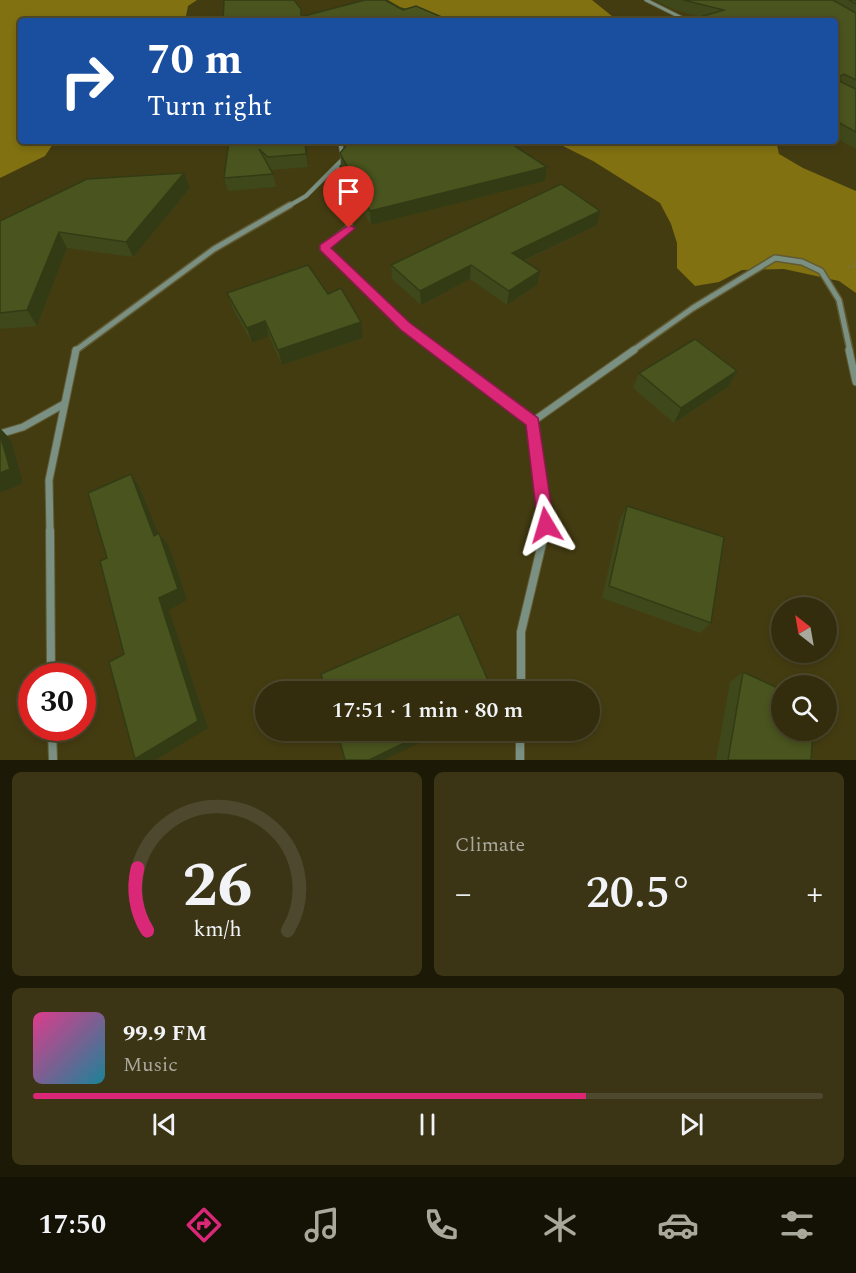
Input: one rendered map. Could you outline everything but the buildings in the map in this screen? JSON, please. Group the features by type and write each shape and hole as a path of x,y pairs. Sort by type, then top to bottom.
{"street":[{"path":"646,0 682,18"},
{"path":"51,663 49,480 75,350 214,249 306,196 343,159 340,144"},
{"path":"337,167 347,185 349,228 324,247 405,327 532,422 546,525 521,632 520,681"},
{"path":"532,422 693,308 775,258 802,262 821,271 838,300 856,382"},
{"path":"0,434 23,427 64,404"},
{"path":"52,741 53,760"},
{"path":"520,741 520,760"}],"shaded area":[{"path":"0,0 197,0 188,6 186,18 18,18 18,144 53,144 45,156 0,178"},
{"path":"388,0 592,0 614,18 438,18 400,7"},
{"path":"559,144 778,144 779,154 803,168 856,191 856,293 839,281 784,269 742,270 719,282 695,286 677,268 677,243 671,224 660,203 593,161"}],"route":[{"path":"349,228 324,247 405,327 532,422 546,525"}]}
